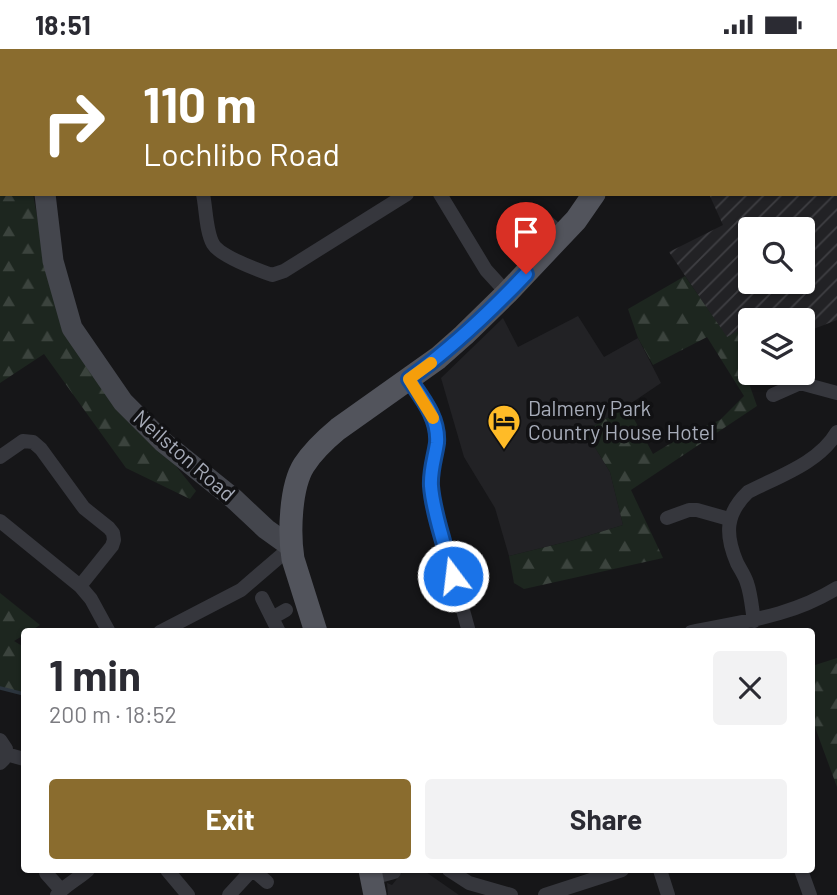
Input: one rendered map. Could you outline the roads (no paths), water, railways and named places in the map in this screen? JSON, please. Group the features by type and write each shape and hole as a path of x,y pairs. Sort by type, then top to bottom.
{"main road":[{"path":"315,628 291,547 291,517 298,480 305,463 323,441 338,429 438,358 508,293 576,220 593,196"}],"street":[{"name":"Neilston Road","path":"45,196 53,261 72,328 123,402 163,442 291,547"},
{"path":"203,196 214,246 227,255 272,275 284,271 404,196"},
{"path":"441,196 486,269 508,293"},
{"path":"535,211 562,235"},
{"path":"409,379 436,425 437,441 430,482 432,498 467,628"},
{"path":"773,395 800,383 837,393"},
{"path":"754,621 748,583 729,538 729,519 748,492 814,458 830,444 837,432"},
{"path":"0,457 23,441 33,442 84,508 113,533 112,545 80,586"},
{"path":"667,518 696,510 729,519"},
{"path":"0,521 80,586 91,599 107,628"},
{"path":"168,628 241,590 291,547"},
{"path":"714,628 754,621 796,609 836,592"},
{"path":"261,598 275,625 286,610"},
{"path":"0,740 4,744 3,759 21,759"},
{"path":"46,873 59,892 85,873"},
{"path":"170,873 188,895"},
{"path":"229,895 250,873"},
{"path":"256,873 267,882"},
{"path":"454,873 469,883 511,895"},
{"path":"545,895 613,873"},
{"path":"661,873 668,895"},
{"path":"802,873 810,895"}],"waterway":[{"path":"0,688 21,693"}],"place":[{"name":"Dalmeny Park Country House Hotel","path":"504,451"}]}
